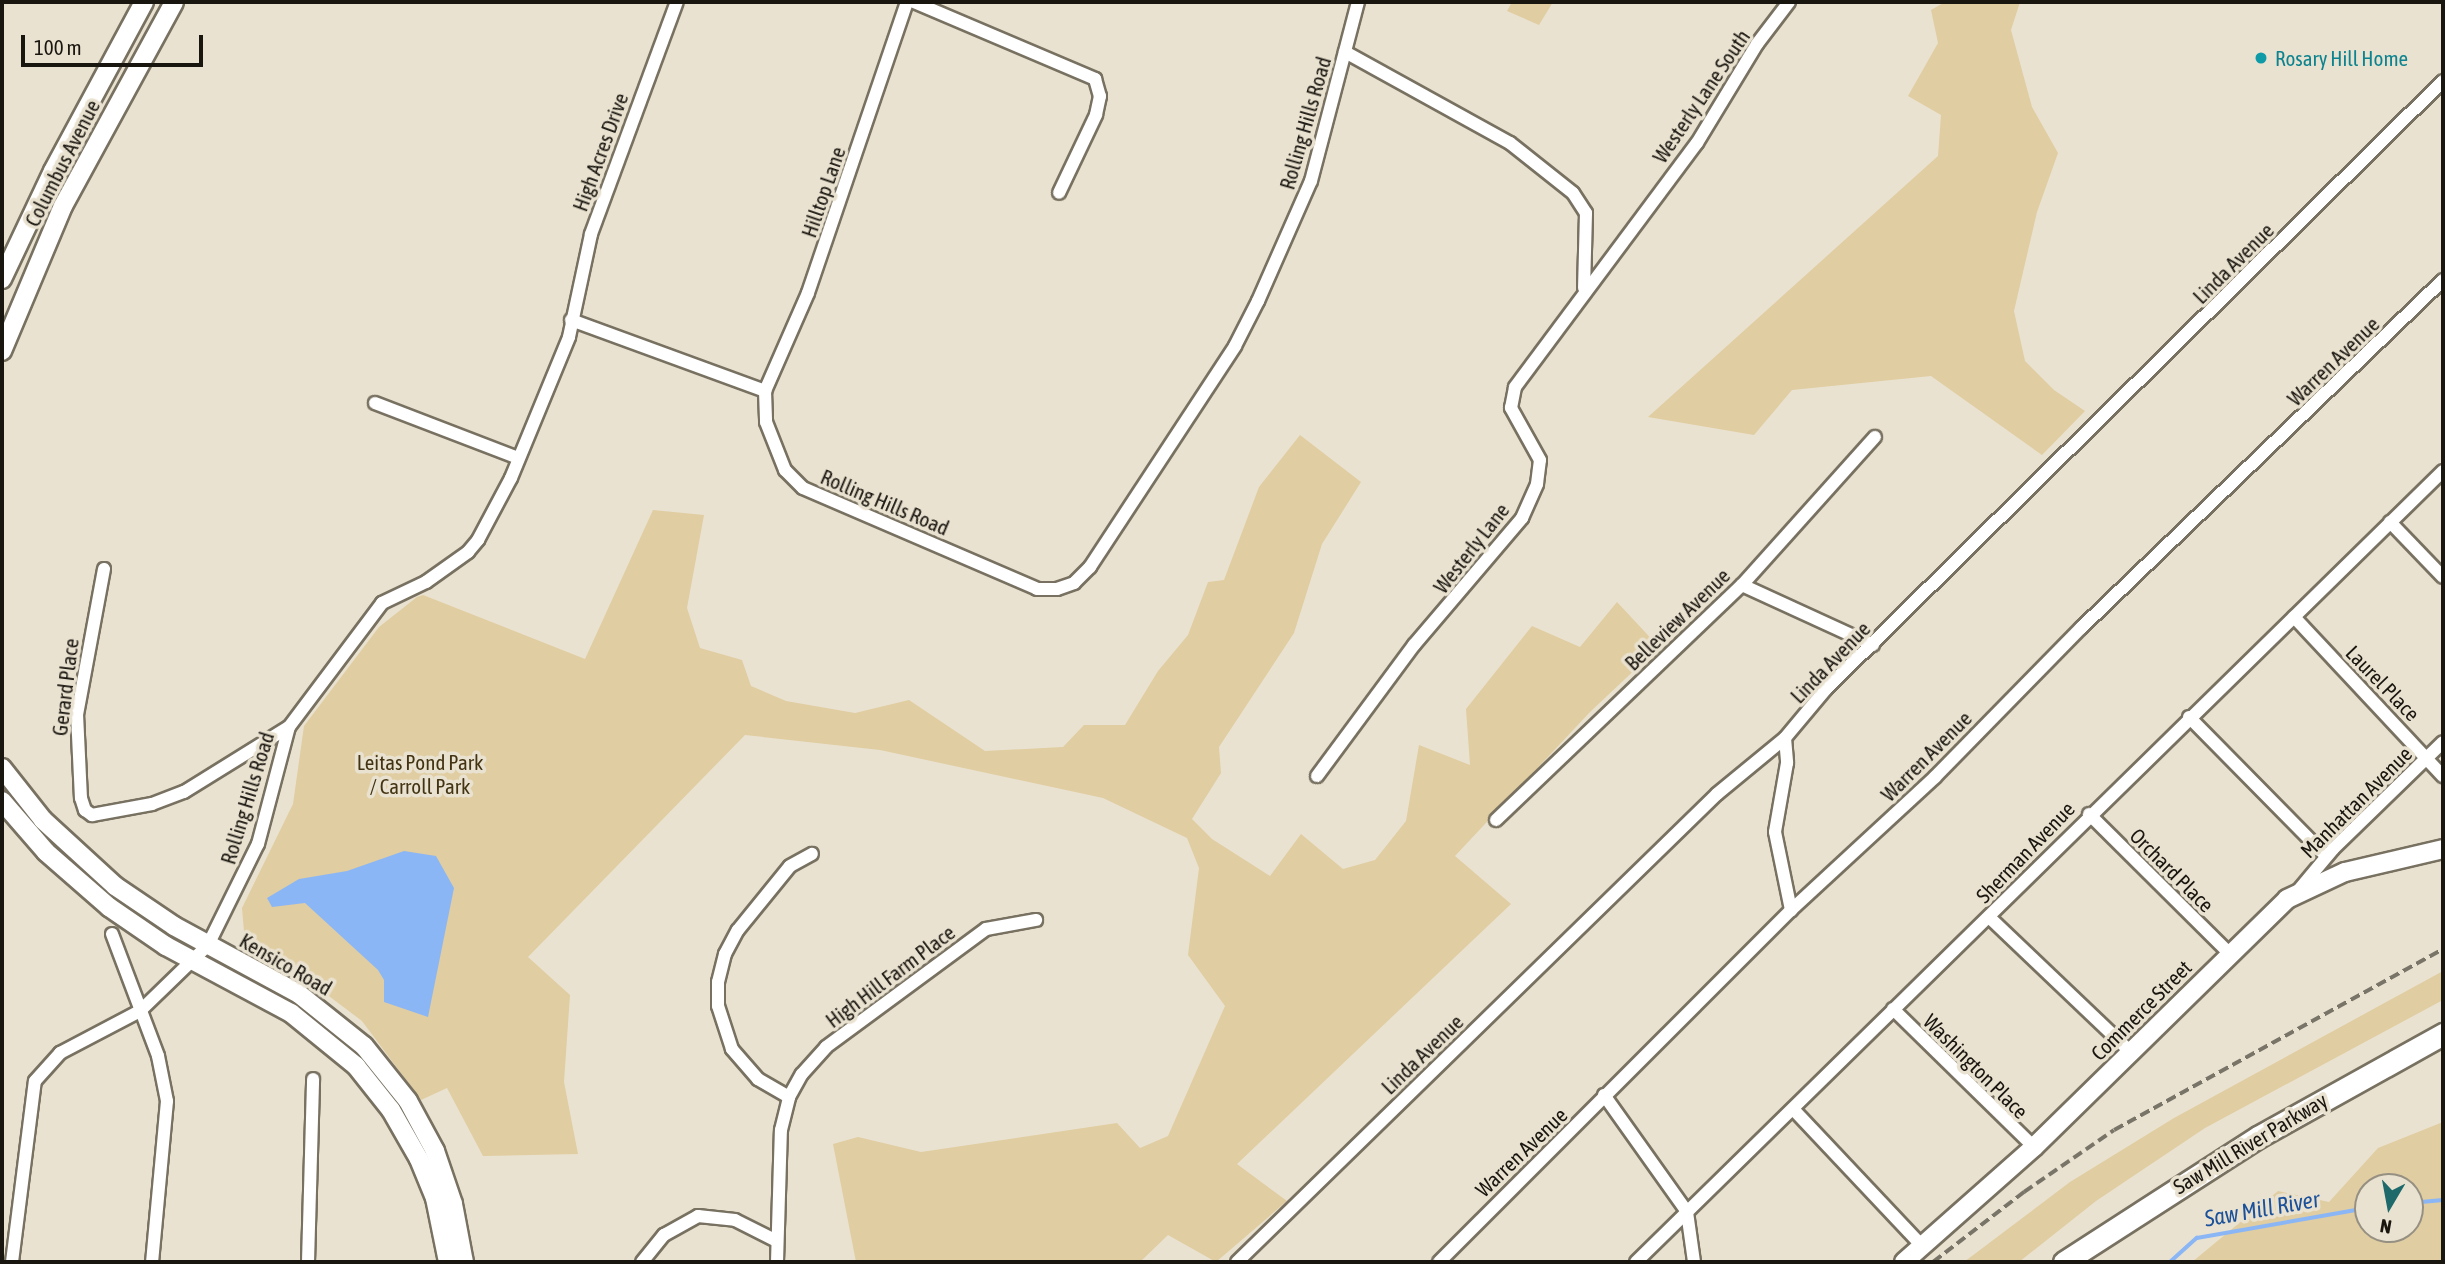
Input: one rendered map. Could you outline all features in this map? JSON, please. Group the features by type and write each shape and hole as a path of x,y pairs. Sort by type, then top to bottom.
{"highway":[{"name":"Saw Mill River Parkway","path":"2064,1262 2238,1148 2443,1034"},
{"name":"Saw Mill River Parkway","path":"2088,1262 2245,1160 2443,1050"}],"street":[{"name":"Columbus Avenue","path":"2,279 53,171 144,2"},
{"name":"Columbus Avenue","path":"2,351 63,206 174,2"},
{"name":"High Acres Drive","path":"571,320 593,230 677,2"},
{"name":"Hilltop Lane","path":"765,391 812,282 906,2"},
{"path":"914,2 1095,79 1100,96 1096,115 1059,193"},
{"name":"Rolling Hills Road","path":"765,391 762,408 776,453 803,488 1037,589 1074,583 1090,567 1162,460 1258,302 1311,181 1358,2"},
{"name":"Westerly Lane South","path":"1644,211 1720,109 1757,44 1789,2"},
{"path":"1345,52 1510,143 1573,193 1586,214 1584,289"},
{"name":"Linda Avenue","path":"1237,1262 1717,794 1785,738 1826,689 2443,81"},
{"name":"Westerly Lane","path":"1317,776 1414,645 1522,518 1537,484 1540,460 1511,408 1512,394 1584,289 1644,211"},
{"name":"Warren Avenue","path":"1439,1262 1791,911 1935,777 2081,628 2443,280"},
{"path":"571,320 765,391"},
{"name":"Rolling Hills Road","path":"85,810 92,815 152,804 184,792 289,727 382,603 426,582 468,552 497,509 569,337 571,320"},
{"path":"375,403 519,458"},
{"name":"Belleview Avenue","path":"1496,820 1742,585 1875,437"},
{"name":"Sherman Avenue","path":"1636,1262 1989,917 2089,814 2443,471"},
{"path":"2390,522 2443,577"},
{"name":"Gerard Place","path":"85,810 77,714 104,569"},
{"path":"1742,585 1873,645"},
{"name":"Laurel Place","path":"2294,617 2443,776"},
{"path":"2189,717 2326,856"},
{"name":"Rolling Hills Road","path":"201,953 258,844 289,727"},
{"path":"1785,738 1787,762 1775,832 1791,911"},
{"name":"Manhattan Avenue","path":"2297,892 2326,856 2443,741"},
{"name":"Kensico Road","path":"2,768 43,820 95,869 201,953 297,1017 336,1047 374,1087 425,1172 448,1262"},
{"name":"Kensico Road","path":"2,801 88,890 201,953 317,1006 364,1046 392,1079 440,1164 464,1262"},
{"name":"Orchard Place","path":"2089,814 2229,953"},
{"name":"Commerce Street","path":"1903,1262 2034,1147 2229,953 2297,892 2345,872 2443,849"},
{"path":"777,1262 781,1130 789,1097 758,1079 732,1049 718,1006 718,982 725,954 738,930 790,866 812,854"},
{"path":"1989,917 2131,1052"},
{"name":"High Hill Farm Place","path":"789,1097 826,1047 958,948 986,929 1037,920"},
{"path":"112,934 158,1056 167,1101 152,1262"},
{"path":"12,1262 35,1081 60,1053 140,1011 201,953"},
{"name":"Washington Place","path":"1893,1009 2034,1147"},
{"path":"308,1262 313,1079"},
{"path":"1604,1095 1687,1212 1694,1262"},
{"path":"1793,1109 1922,1246"},
{"path":"642,1262 664,1235 698,1216 735,1220 777,1241"}],"green space":[{"path":"1512,2 1553,2 1539,25 1507,11"},
{"path":"1945,2 2020,2 2011,30 2032,107 2058,153 2037,212 2014,311 2025,361 2054,390 2085,411 2042,455 1931,376 1792,390 1754,435 1648,417 1938,156 1941,115 1908,96 1938,43 1931,10"},
{"name":"Leitas Pond Park / Carroll Park","path":"1300,435 1361,482 1322,544 1294,633 1219,747 1221,773 1192,819 1212,839 1270,876 1301,834 1343,869 1375,860 1406,821 1419,745 1470,765 1466,709 1532,626 1580,647 1617,602 1659,647 1590,712 1455,856 1511,904 1237,1164 1287,1201 1216,1262 1168,1235 1140,1262 856,1262 833,1144 858,1137 921,1152 1117,1123 1140,1148 1168,1136 1225,1006 1188,955 1199,868 1187,838 1103,798 880,750 745,735 528,957 570,995 564,1082 578,1154 483,1156 447,1088 421,1100 362,1021 244,932 242,908 293,804 304,726 379,627 417,597 423,595 585,659 653,510 704,515 687,608 700,648 742,660 751,686 786,701 855,713 909,700 985,751 1063,747 1084,725 1125,725 1158,671 1188,635 1208,582 1224,580 1259,487"},
{"path":"2443,971 2443,1000 2205,1128 2096,1201 2019,1262 1964,1262 2070,1182 2174,1118"},
{"path":"2443,1122 2443,1262 2192,1262 2278,1191 2329,1202 2354,1174 2354,1243 2424,1243 2424,1173 2355,1173 2378,1148"}],"water":[{"path":"404,851 436,856 454,888 428,1017 384,1002 384,980 378,970 305,903 272,907 267,898 299,879 347,871"}],"waterway":[{"name":"Saw Mill River","path":"2424,1202 2443,1200"},
{"name":"Saw Mill River","path":"2170,1262 2197,1238 2354,1210"}],"railway":[{"path":"1933,1262 2024,1192 2114,1130 2443,949"}],"place":[{"name":"Rosary Hill Home","path":"2261,58"}]}
